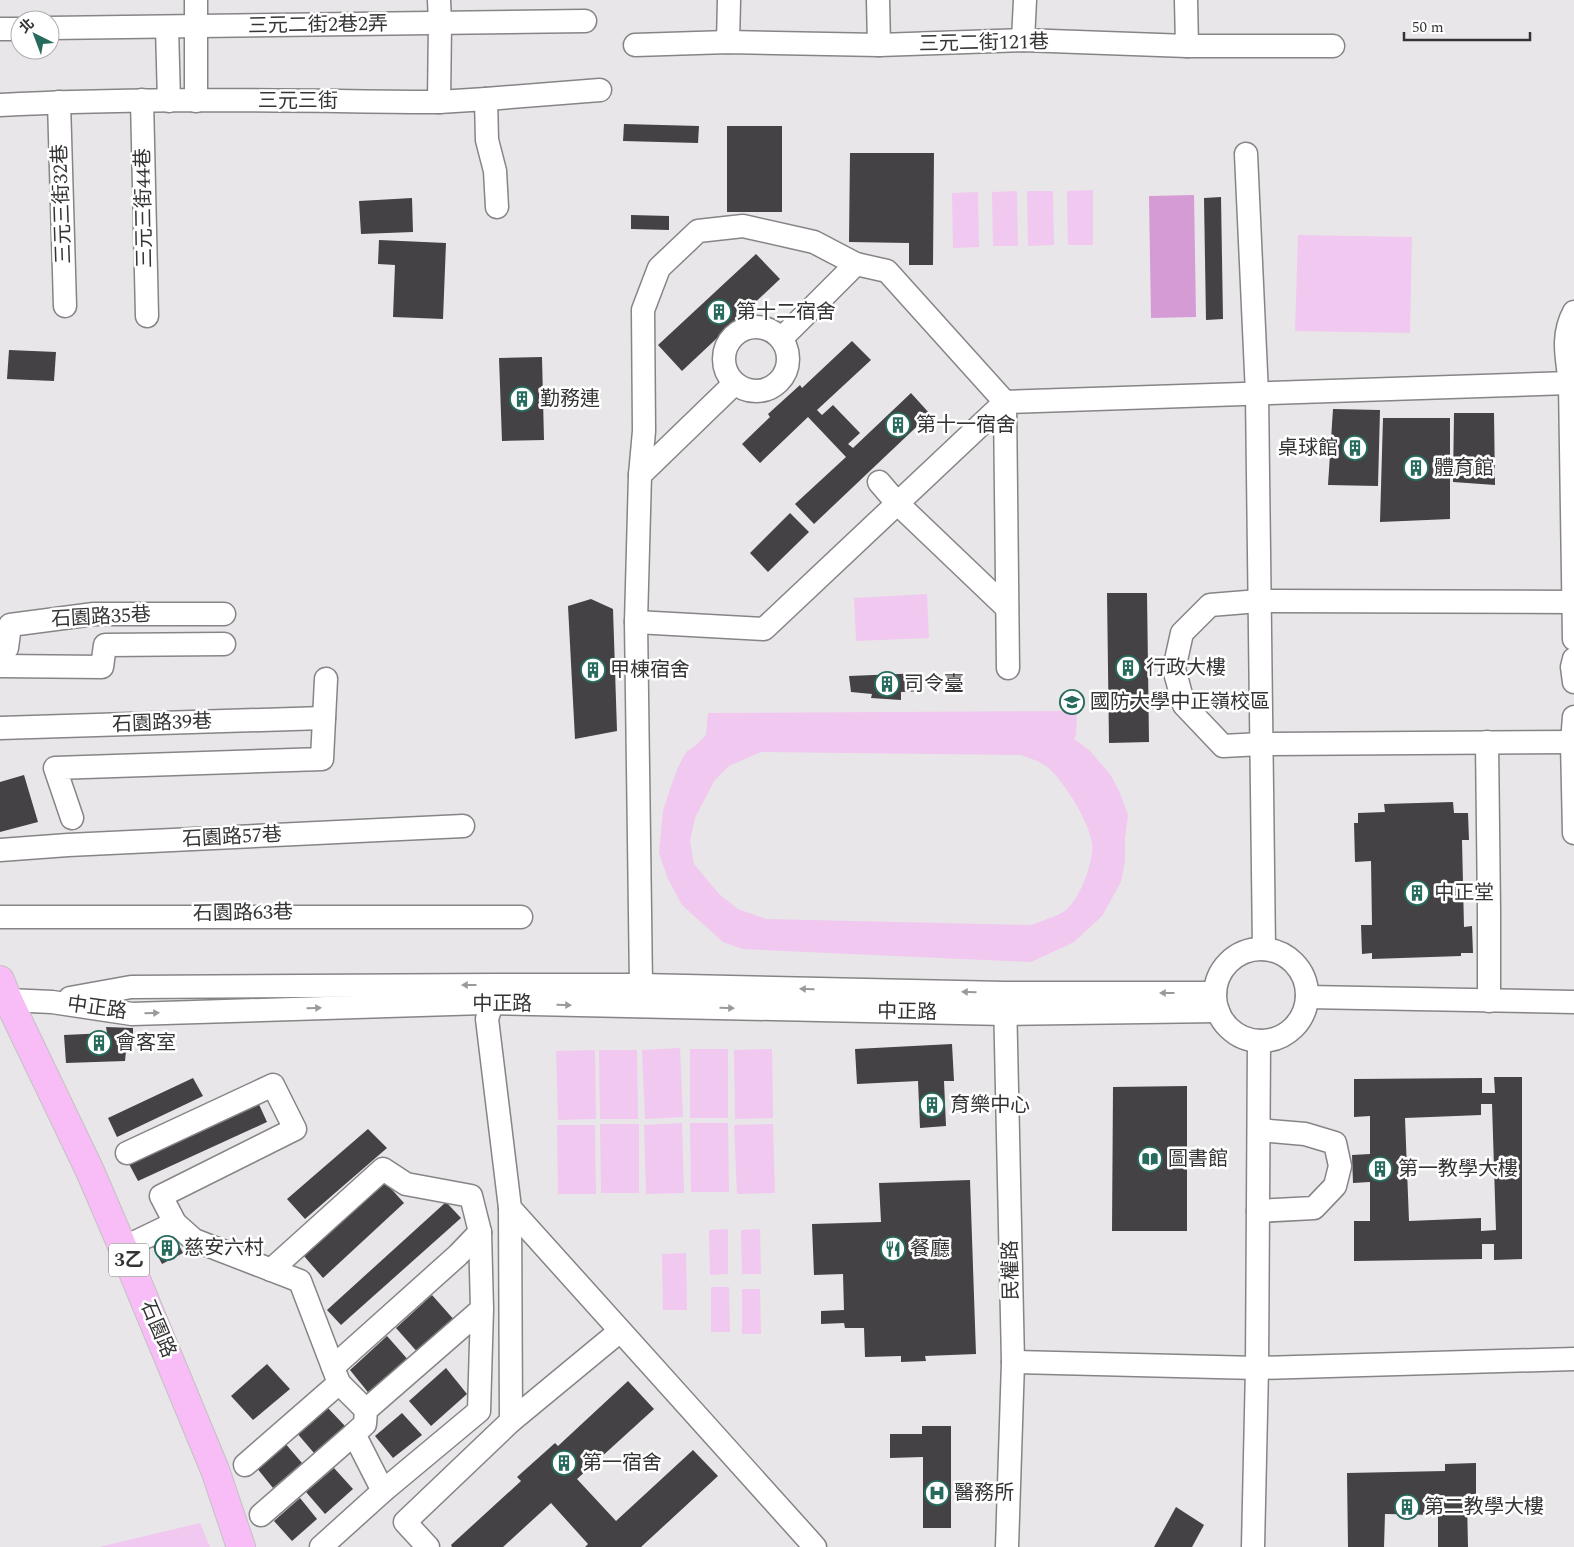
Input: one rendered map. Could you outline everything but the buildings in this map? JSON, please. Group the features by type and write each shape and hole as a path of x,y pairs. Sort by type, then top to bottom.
{"main road":[{"name":"石園路","path":"4,990 90,1171 123,1248 215,1470 241,1547"}],"street":[{"path":"196,0 196,101"},
{"path":"439,0 439,102"},
{"path":"728,42 729,0"},
{"path":"878,0 879,46"},
{"path":"1023,40 1025,0"},
{"path":"1186,0 1187,46"},
{"name":"三元二街2巷2弄","path":"60,28 585,21"},
{"path":"167,27 169,101"},
{"name":"三元二街121巷","path":"635,45 728,42 879,46 1023,40 1187,46 1332,46"},
{"name":"三元三街","path":"0,105 142,100 439,102 600,90"},
{"path":"486,98 487,140 495,171 496,208"},
{"name":"三元三街44巷","path":"142,100 147,316"},
{"name":"三元三街32巷","path":"60,102 65,306"},
{"path":"1246,154 1257,394 1264,949"},
{"path":"642,996 636,622 640,475 644,431 643,310 660,268 698,231 743,226 814,242 856,264 887,271 1005,402 1008,668"},
{"path":"782,338 856,264"},
{"path":"1574,312 1568,324 1565,345 1570,383 1574,639"},
{"path":"748,327 757,327 766,328 782,338 789,355 788,364 786,374 774,388 756,392 734,384 726,373 724,354 732,337 748,327"},
{"path":"636,622 764,629 1005,402 1570,383"},
{"path":"640,475 734,384"},
{"path":"879,482 897,503 1007,608"},
{"path":"1572,742 1261,744 1223,746 1184,705 1174,669 1182,633 1210,605 1259,601 1573,602"},
{"name":"石園路35巷","path":"0,649 7,648 10,625 94,614 224,614"},
{"path":"0,666 102,667 105,645 224,644"},
{"path":"1574,660 1572,667 1574,682"},
{"path":"72,818 55,768 322,759 326,679"},
{"path":"1574,717 1572,742 1574,833"},
{"name":"石園路39巷","path":"0,728 324,718"},
{"path":"1487,742 1490,911 1489,1001"},
{"name":"石園路57巷","path":"0,850 463,826"},
{"name":"石園路63巷","path":"0,916 487,909"},
{"path":"0,916 521,917"},
{"path":"1264,949 1278,952 1290,959 1300,970 1306,983 1307,997 1304,1011 1297,1024 1287,1034 1274,1040 1259,1041 1246,1039 1224,1023 1217,1002 1218,979 1225,967 1236,957 1249,951 1264,949"},
{"path":"498,985 487,1019 510,1208 511,1421"},
{"name":"中正路","path":"52,1002 131,987 498,985 642,996 1005,1003 1217,1002"},
{"path":"4,990 52,1002"},
{"name":"中正路","path":"52,1002 132,1014 642,996"},
{"path":"1307,997 1574,1002"},
{"name":"民權路","path":"1005,1003 1013,1362 1007,1547"},
{"path":"1253,1547 1257,1368 1259,1041"},
{"path":"127,1152 272,1085 295,1129 161,1196 175,1223 194,1240 300,1281 336,1375 366,1410 365,1424 261,1515"},
{"path":"1258,1211 1314,1208 1335,1186 1340,1166 1335,1143 1306,1134 1259,1130"},
{"path":"271,1270 383,1169 406,1184 471,1196 480,1232 482,1309 479,1411 383,1491 347,1537 321,1547"},
{"path":"510,1208 815,1547"},
{"path":"123,1248 175,1223"},
{"path":"245,1465 480,1232"},
{"path":"366,1410 482,1309"},
{"path":"428,1547 405,1522 511,1421 620,1331"},
{"path":"1013,1362 1257,1368 1574,1359"},
{"path":"354,1434 383,1491"}],"shaded area":[{"path":"1093,190 1093,245 1068,245 1067,191"},
{"path":"1017,191 1018,246 993,246 992,192"},
{"path":"1027,191 1053,191 1054,245 1028,246"},
{"path":"978,192 979,247 953,248 952,193"},
{"path":"1194,195 1196,317 1151,318 1149,196"},
{"path":"1298,235 1412,237 1410,333 1295,331"},
{"path":"927,594 929,638 856,641 854,598"},
{"path":"1077,711 1076,735 1074,739 1089,750 1110,774 1120,793 1128,815 1125,861 1121,882 1102,916 1074,942 1031,962 742,949 723,942 682,905 668,879 659,853 663,811 670,789 686,752 706,735 708,713","holes":["761,752 1021,755 1046,766 1060,780 1075,802 1087,825 1092,844 1091,860 1085,879 1071,904 1060,914 1031,925 766,919 738,909 719,894 694,864 690,841 695,818 714,781 729,766"]},
{"path":"680,1048 683,1117 645,1119 642,1050"},
{"path":"690,1049 728,1049 728,1118 690,1118"},
{"path":"772,1049 773,1118 735,1119 734,1050"},
{"path":"595,1050 596,1119 558,1120 556,1051"},
{"path":"599,1050 637,1050 638,1119 600,1119"},
{"path":"682,1123 684,1193 646,1194 644,1125"},
{"path":"690,1123 728,1123 729,1192 691,1192"},
{"path":"600,1124 639,1124 639,1193 601,1193"},
{"path":"773,1124 775,1193 737,1194 734,1125"},
{"path":"557,1125 595,1125 596,1194 558,1194"},
{"path":"728,1229 728,1274 710,1275 709,1230"},
{"path":"760,1229 761,1274 742,1274 741,1230"},
{"path":"686,1253 687,1310 663,1310 662,1254"},
{"path":"711,1287 729,1287 730,1332 711,1332"},
{"path":"742,1289 760,1289 761,1334 742,1334"},
{"path":"200,1523 210,1547 99,1547"}],"place":[{"name":"第十二宿舍","path":"719,312"},
{"name":"勤務連","path":"522,399"},
{"name":"第十一宿舍","path":"898,425"},
{"name":"桌球館","path":"1355,448"},
{"name":"體育館","path":"1416,468"},
{"name":"行政大樓","path":"1128,668"},
{"name":"甲棟宿舍","path":"593,670"},
{"name":"司令臺","path":"887,684"},
{"name":"國防大學中正嶺校區","path":"1072,702"},
{"name":"中正堂","path":"1417,893"},
{"name":"會客室","path":"99,1043"},
{"name":"育樂中心","path":"932,1105"},
{"name":"圖書館","path":"1150,1159"},
{"name":"第一教學大樓","path":"1380,1169"},
{"name":"慈安六村","path":"167,1248"},
{"name":"餐廳","path":"893,1249"},
{"name":"第一宿舍","path":"564,1463"},
{"name":"醫務所","path":"937,1493"},
{"name":"第二教學大樓","path":"1407,1507"}]}
